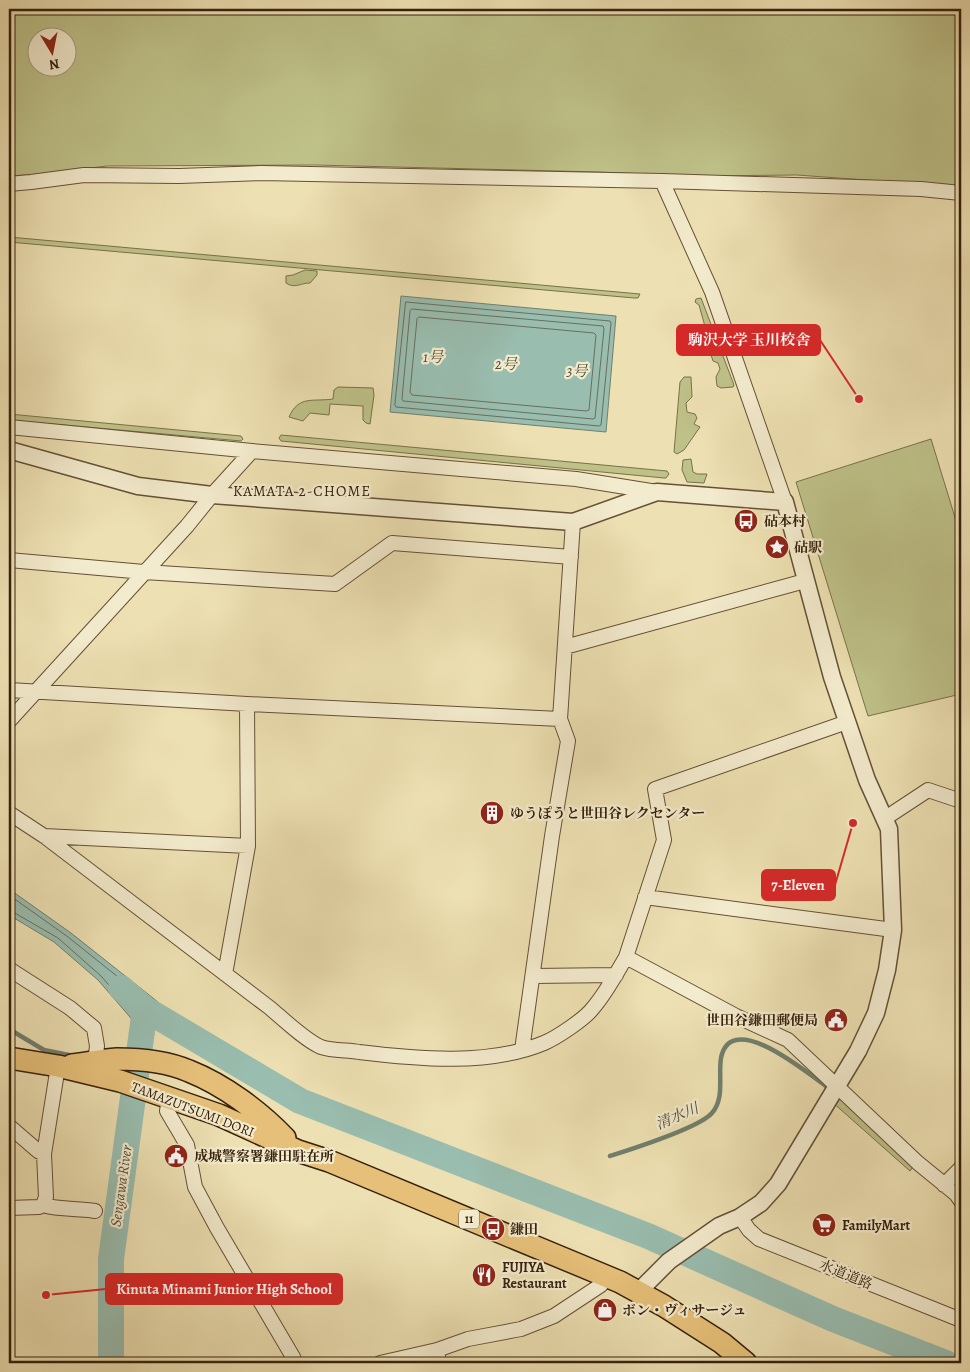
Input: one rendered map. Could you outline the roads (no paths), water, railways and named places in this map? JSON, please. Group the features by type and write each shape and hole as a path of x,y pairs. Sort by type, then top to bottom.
{"main road":[{"name":"TAMAZUTSUMI DORI","path":"9,1058 58,1066 120,1081 219,1116 298,1151 329,1161 605,1275 644,1286 746,1363"},
{"name":"11","path":"58,1066 118,1059 160,1063 188,1070 214,1083 243,1102 298,1151"}],"street":[{"path":"9,184 84,175 180,176 261,174 662,181 922,189 961,193"},
{"path":"644,1286 669,1261 719,1226 761,1203 778,1184 858,1050 876,1013 888,970 894,930 889,830 847,722 805,581 785,502 712,292 662,181"},
{"path":"9,427 576,480 657,492 785,502"},
{"path":"9,450 138,486 212,495 573,522 657,492"},
{"path":"9,721 187,526 252,451"},
{"path":"522,1050 552,836 568,741 560,719 573,522"},
{"path":"9,560 144,572 335,584 392,543 571,557"},
{"path":"565,647 805,581"},
{"path":"9,690 560,719"},
{"path":"225,974 248,846 247,704"},
{"path":"9,812 44,836 270,1008 293,1028 322,1047 440,1058 488,1057 545,1043 564,1032 592,1010 616,974 626,957 664,840 655,789 847,722"},
{"path":"884,819 928,790 961,802"},
{"path":"44,836 248,846"},
{"path":"645,897 894,930"},
{"path":"626,957 736,1016 788,1040 956,1194 961,1201"},
{"path":"9,969 70,1008 94,1028 97,1046 95,1062"},
{"path":"533,976 616,974"},
{"path":"9,1208 39,1208 44,1205 46,1197 44,1154 58,1066"},
{"path":"160,1095 186,1145 195,1188 216,1228 295,1363"},
{"path":"9,1126 44,1154"},
{"path":"944,1185 961,1168"},
{"path":"44,1205 95,1211"},
{"name":"水道道路","path":"740,1216 749,1230 759,1239 961,1320"},
{"path":"380,1363 438,1357 468,1339 521,1329 554,1316 600,1285 605,1275"}],"water":[{"path":"401,296 616,316 606,432 390,412"},
{"path":"9,889 71,933 158,1002 136,1024 98,980 54,942 9,915"}],"waterway":[{"path":"121,988 145,1009 300,1101 648,1236 833,1319 946,1363"},
{"name":"Sengawa River","path":"111,1363 111,1259 145,1009"},
{"path":"9,1029 44,1050 74,1056"},
{"name":"清水川","path":"610,1156 680,1131 705,1119 712,1113 720,1094 721,1058 728,1044 740,1040 755,1042 772,1050 790,1060 830,1089"}],"place":[{"name":"駒沢大学 玉川校舎","path":"859,399"},
{"name":"砧本村","path":"746,521"},
{"name":"砧駅","path":"777,547"},
{"name":"ゆうぽうと世田谷レクセンター","path":"492,813"},
{"name":"7-Eleven","path":"853,823"},
{"name":"世田谷鎌田郵便局","path":"836,1020"},
{"name":"成城警察署鎌田駐在所","path":"176,1156"},
{"name":"FamilyMart","path":"824,1225"},
{"name":"鎌田","path":"493,1229"},
{"name":"FUJIYA Restaurant","path":"484,1275"},
{"name":"Kinuta Minami Junior High School","path":"46,1295"},
{"name":"ボン・ヴィサージュ","path":"605,1310"}],"district":[{"name":"KAMATA 2-CHOME","path":"302,491"}],"water label":[{"name":"1号","path":"433,357"},
{"name":"2号","path":"506,364"},
{"name":"3号","path":"577,371"}]}
